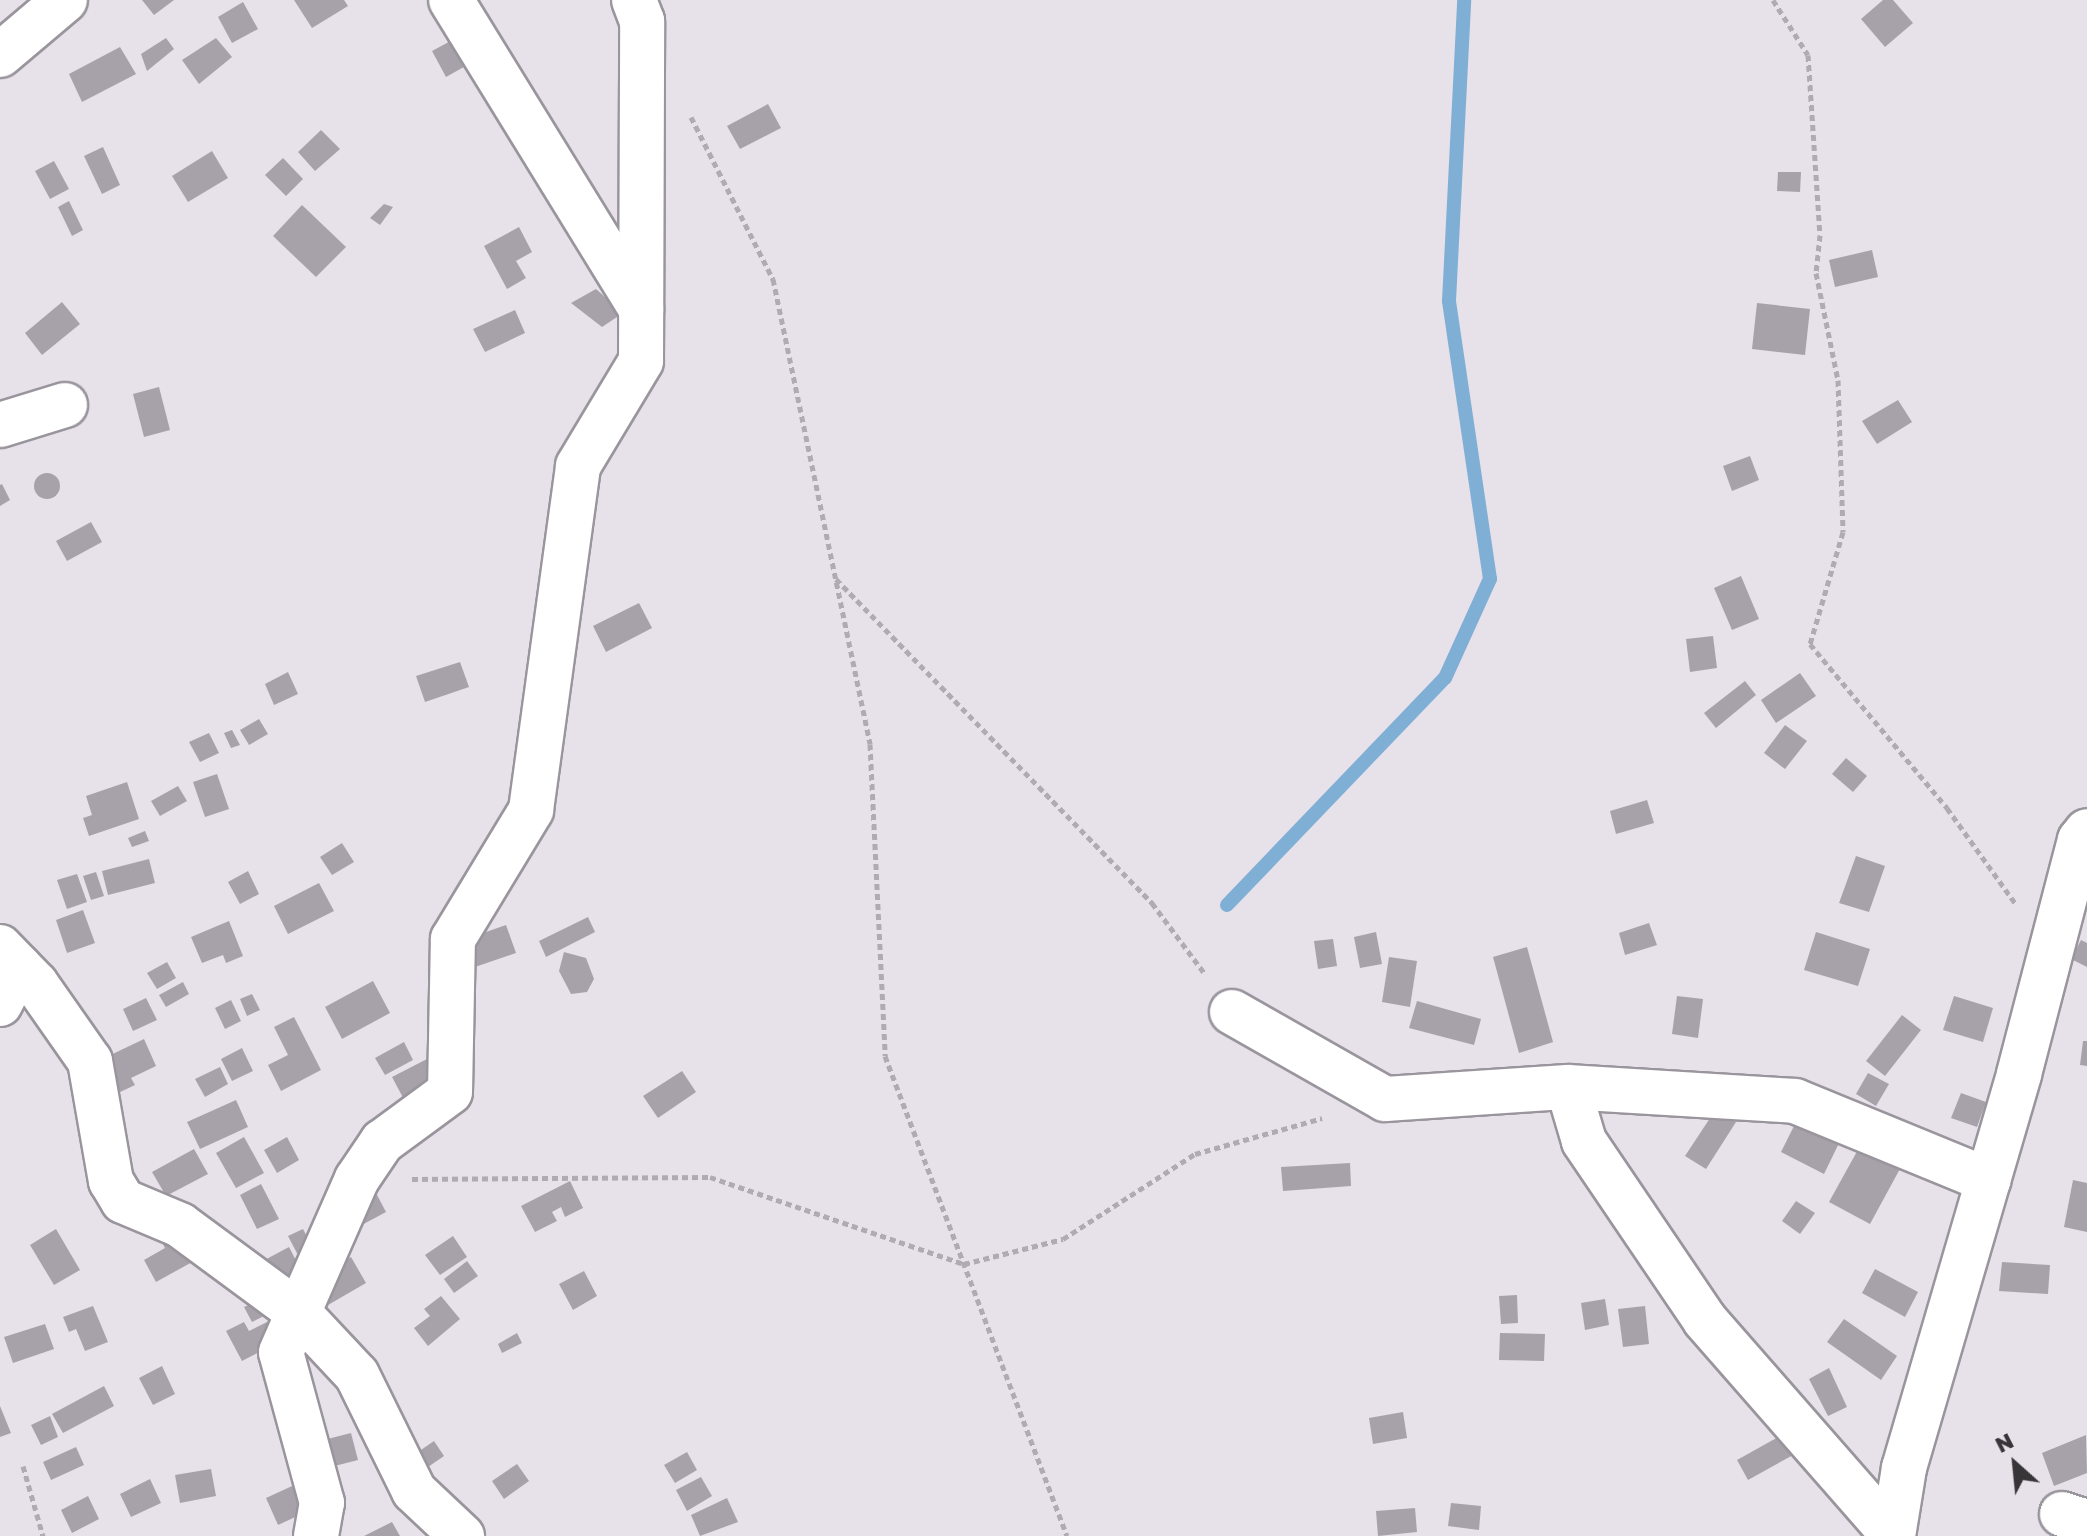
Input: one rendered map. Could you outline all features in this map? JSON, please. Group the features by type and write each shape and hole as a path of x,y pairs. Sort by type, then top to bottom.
{"street":[{"path":"0,55 65,0"},
{"path":"451,0 641,309"},
{"path":"316,1536 322,1503 281,1352 357,1179 382,1142 450,1092 453,939 531,810 578,466 641,361 640,7"},
{"path":"0,425 65,405"},
{"path":"1893,1536 1904,1468 1988,1180 2080,840 2087,831"},
{"path":"6,972 90,1061 111,1181 123,1201 180,1225 298,1312 357,1375 414,1491 462,1536"},
{"path":"1232,1012 1385,1099 1568,1087 1795,1101 1988,1180"},
{"path":"1568,1087 1584,1141 1705,1320 1893,1536"}],"path":[{"path":"1773,0 1808,55 1820,235 1816,273 1838,380 1843,532 1810,644 1947,808 2051,953"},
{"path":"683,103 773,279 870,744 885,1056 1067,1536"},
{"path":"835,578 1152,903 1232,1012"},
{"path":"357,1179 710,1177 964,1264 1063,1239 1195,1154 1385,1099"},
{"path":"23,1466 43,1536"}],"building":[{"path":"142,0 174,0 154,15"},
{"path":"294,0 344,0 348,6 312,28"},
{"path":"1883,0 1893,0 1913,23 1885,47 1861,19"},
{"path":"243,2 258,29 232,43 218,17"},
{"path":"458,37 471,63 446,77 432,51"},
{"path":"166,38 174,49 147,71 141,54"},
{"path":"216,38 232,57 199,84 182,60"},
{"path":"120,47 136,74 82,102 69,74"},
{"path":"768,104 781,128 740,149 727,126"},
{"path":"321,130 340,149 315,171 298,152"},
{"path":"103,147 120,185 102,194 84,156"},
{"path":"212,151 228,178 188,202 172,176"},
{"path":"283,158 303,179 286,196 265,175"},
{"path":"54,161 69,189 50,199 35,171"},
{"path":"1778,172 1801,172 1800,192 1777,191"},
{"path":"69,201 83,230 72,236 58,207"},
{"path":"384,204 393,207 380,225 370,218"},
{"path":"302,205 346,247 316,277 273,236"},
{"path":"519,227 532,252 516,261 526,278 507,289 484,246"},
{"path":"1872,250 1878,277 1835,287 1829,260"},
{"path":"596,289 623,313 602,327 571,303"},
{"path":"62,302 80,324 42,355 25,333"},
{"path":"1757,303 1810,309 1805,355 1752,349"},
{"path":"515,310 525,333 485,352 473,329"},
{"path":"159,387 170,430 144,437 133,394"},
{"path":"1898,400 1912,422 1877,444 1862,421"},
{"path":"1750,456 1759,480 1732,491 1723,466"},
{"path":"47,473 56,477 60,486 56,495 47,499 38,495 34,486 38,477"},
{"path":"0,485 10,500 0,506"},
{"path":"91,522 102,542 67,561 56,541"},
{"path":"1741,576 1759,619 1732,630 1714,588"},
{"path":"639,603 652,628 606,652 593,626"},
{"path":"1713,636 1717,668 1690,672 1686,639"},
{"path":"460,662 469,687 425,702 416,676"},
{"path":"288,672 298,694 274,705 265,684"},
{"path":"1800,673 1816,696 1776,723 1761,700"},
{"path":"1745,681 1756,695 1716,728 1704,713"},
{"path":"259,719 268,734 249,745 240,730"},
{"path":"1785,725 1807,741 1785,769 1764,753"},
{"path":"232,730 240,745 231,748 224,733"},
{"path":"209,733 219,753 200,762 189,742"},
{"path":"1846,758 1867,776 1853,792 1832,774"},
{"path":"217,774 229,809 205,817 193,782"},
{"path":"127,782 139,819 89,836 83,818 92,815 86,796"},
{"path":"178,786 187,801 160,816 151,801"},
{"path":"1647,800 1654,823 1616,834 1610,811"},
{"path":"145,831 149,841 132,847 128,838"},
{"path":"342,843 354,862 332,875 320,857"},
{"path":"1856,856 1885,866 1869,912 1839,903"},
{"path":"149,859 155,883 108,895 102,871"},
{"path":"248,871 259,894 240,904 228,882"},
{"path":"96,872 104,896 91,900 83,876"},
{"path":"77,874 87,902 67,909 57,880"},
{"path":"319,883 334,911 288,934 274,906"},
{"path":"83,910 95,943 67,953 56,920"},
{"path":"588,917 595,932 546,957 539,941"},
{"path":"229,921 243,956 226,963 223,955 202,963 191,937"},
{"path":"1649,923 1657,945 1625,955 1619,933"},
{"path":"506,925 516,953 475,967 466,939"},
{"path":"1376,932 1382,964 1360,968 1354,937"},
{"path":"1816,932 1870,949 1858,986 1804,970"},
{"path":"1333,939 1337,966 1318,969 1314,941"},
{"path":"2081,940 2087,943 2087,967 2071,959"},
{"path":"1527,947 1553,1042 1519,1053 1493,957"},
{"path":"564,952 586,958 594,979 587,992 571,994 559,971"},
{"path":"1389,957 1417,961 1410,1007 1382,1002"},
{"path":"167,962 176,978 157,989 147,973"},
{"path":"373,981 390,1013 342,1039 325,1007"},
{"path":"183,982 189,994 166,1007 159,995"},
{"path":"252,994 260,1010 247,1016 240,999"},
{"path":"1677,996 1703,999 1698,1038 1672,1034"},
{"path":"1954,996 1993,1008 1983,1042 1943,1030"},
{"path":"146,998 157,1020 133,1031 123,1009"},
{"path":"231,1000 241,1021 225,1029 215,1008"},
{"path":"1417,1001 1481,1019 1474,1045 1409,1028"},
{"path":"1902,1015 1921,1030 1885,1076 1866,1061"},
{"path":"294,1017 321,1070 281,1091 268,1065 288,1055 274,1027"},
{"path":"144,1039 156,1066 131,1078 135,1085 116,1094 100,1060"},
{"path":"2083,1041 2087,1041 2087,1066 2080,1065"},
{"path":"404,1042 413,1060 385,1075 375,1058"},
{"path":"242,1048 253,1071 232,1081 221,1059"},
{"path":"427,1059 442,1090 408,1107 392,1077"},
{"path":"220,1067 228,1084 205,1097 195,1079"},
{"path":"682,1071 696,1092 658,1118 643,1096"},
{"path":"1868,1073 1889,1084 1876,1106 1856,1094"},
{"path":"1961,1093 1986,1102 1977,1127 1951,1118"},
{"path":"236,1100 248,1127 200,1149 187,1122"},
{"path":"1716,1109 1736,1122 1706,1169 1685,1156"},
{"path":"1799,1116 1842,1137 1824,1174 1781,1152"},
{"path":"244,1137 264,1173 236,1188 216,1153"},
{"path":"287,1137 299,1160 277,1173 264,1150"},
{"path":"1860,1146 1901,1167 1870,1224 1829,1202"},
{"path":"194,1149 208,1174 166,1196 152,1172"},
{"path":"1350,1163 1351,1186 1283,1191 1281,1167"},
{"path":"366,1174 386,1212 358,1227"},
{"path":"2073,1180 2087,1183 2087,1232 2064,1227"},
{"path":"570,1181 583,1208 565,1217 561,1207 552,1212 557,1221 535,1232 521,1206"},
{"path":"261,1184 279,1219 257,1229 240,1195"},
{"path":"1796,1201 1815,1213 1800,1234 1782,1221"},
{"path":"56,1229 80,1270 54,1285 30,1245"},
{"path":"303,1229 315,1252 300,1259 288,1236"},
{"path":"177,1230 194,1261 156,1282 144,1260 165,1248 160,1239"},
{"path":"453,1236 467,1257 440,1275 425,1255"},
{"path":"289,1247 304,1276 274,1291 259,1263"},
{"path":"351,1257 366,1283 328,1305 313,1280"},
{"path":"467,1261 478,1276 454,1293 444,1279"},
{"path":"2002,1262 2050,1265 2048,1294 1999,1291"},
{"path":"1875,1269 1918,1292 1905,1317 1862,1293"},
{"path":"584,1271 597,1296 573,1310 559,1284"},
{"path":"1517,1295 1518,1323 1501,1324 1499,1296"},
{"path":"268,1296 274,1311 252,1322 244,1307"},
{"path":"441,1296 460,1319 428,1346 414,1328 430,1316 424,1309"},
{"path":"1605,1299 1609,1325 1585,1330 1581,1303"},
{"path":"93,1306 108,1342 85,1351 76,1329 69,1332 63,1317"},
{"path":"1645,1306 1649,1344 1623,1347 1618,1309"},
{"path":"1844,1319 1897,1356 1881,1380 1827,1342"},
{"path":"271,1320 282,1340 242,1361 226,1331 244,1322 249,1331"},
{"path":"45,1324 54,1349 13,1363 4,1337"},
{"path":"517,1333 522,1343 502,1353 498,1344"},
{"path":"1500,1333 1545,1334 1544,1361 1499,1360"},
{"path":"162,1366 175,1394 153,1405 139,1378"},
{"path":"1829,1368 1847,1407 1828,1416 1809,1379"},
{"path":"104,1386 114,1406 63,1433 52,1414"},
{"path":"0,1406 11,1433 0,1437"},
{"path":"1403,1412 1407,1438 1373,1444 1369,1418"},
{"path":"50,1416 58,1437 41,1445 31,1425"},
{"path":"351,1433 358,1460 315,1471 308,1444"},
{"path":"1782,1435 1793,1455 1748,1480 1737,1460"},
{"path":"2086,1435 2087,1473 2054,1486 2042,1453"},
{"path":"434,1441 444,1456 428,1467 418,1452"},
{"path":"76,1447 84,1465 51,1480 43,1462"},
{"path":"687,1452 697,1470 675,1483 664,1465"},
{"path":"517,1464 529,1481 504,1499 492,1481"},
{"path":"211,1469 216,1496 180,1503 175,1475"},
{"path":"701,1477 712,1496 687,1511 676,1490"},
{"path":"150,1479 161,1503 131,1517 120,1494"},
{"path":"303,1481 315,1508 278,1525 266,1498"},
{"path":"88,1496 99,1519 72,1533 61,1510"},
{"path":"727,1498 738,1522 700,1536 691,1515"},
{"path":"1451,1503 1481,1506 1479,1530 1448,1526"},
{"path":"1415,1508 1417,1532 1378,1536 1376,1511"},
{"path":"392,1522 400,1536 364,1536"}],"waterway":[{"path":"1227,905 1445,678 1490,579 1449,301 1464,0"}]}
